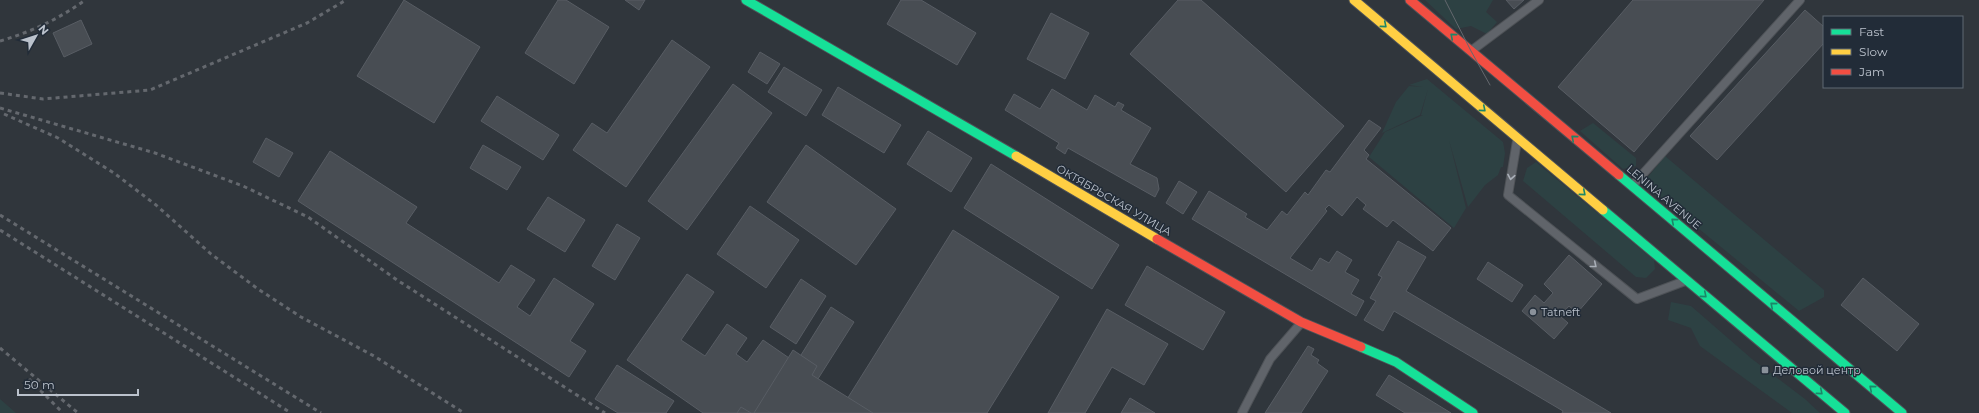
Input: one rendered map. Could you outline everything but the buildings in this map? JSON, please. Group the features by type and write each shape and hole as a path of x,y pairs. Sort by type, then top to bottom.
{"main road":[{"name":"ОКТЯБРЬСКАЯ УЛИЦА","path":"746,0 1301,322 1396,362 1473,413"},
{"path":"1354,0 1845,413"},
{"name":"LENINA AVENUE","path":"1410,0 1902,413"}],"lane":[{"path":"1471,51 1539,0"},
{"path":"1632,186 1800,0"},
{"path":"1518,138 1508,195 1637,299 1686,280"},
{"path":"1242,413 1270,359 1301,322"}],"green space":[{"path":"1425,0 1493,0 1486,12 1497,22 1487,34 1471,26 1456,29"},
{"path":"1427,79 1503,142 1505,153 1503,167 1501,167 1498,175 1485,185 1468,207 1449,140 1466,208 1454,228 1369,157 1385,132 1423,115 1421,115 1428,89 1420,115 1382,133 1396,102 1409,86 1423,87 1409,85"},
{"path":"1593,123 1636,158 1636,166 1623,169 1580,131"},
{"path":"1665,156 1824,290 1824,297 1799,311 1643,183"},
{"path":"1536,162 1654,260 1655,269 1646,278 1636,277 1523,181 1527,168"},
{"path":"1671,302 1691,306 1752,359 1805,399 1820,413 1792,413 1700,346 1691,328 1668,320"},
{"path":"0,399 16,413 0,413"}],"tram line":[{"path":"1445,0 1490,85"}],"railway":[{"path":"0,41 44,24 85,0"},
{"path":"0,93 43,99 150,90 307,23 346,0"},
{"path":"0,108 155,153 243,186 308,217 397,280 605,413"},
{"path":"4,114 58,138 114,173 156,205 211,254 258,289 301,317 374,356 464,413"},
{"path":"0,215 321,413"},
{"path":"0,230 291,413"},
{"path":"0,348 78,413"},
{"path":"29,379 63,413"}],"traffic: fast":[{"path":"746,0 1016,156"},
{"path":"1619,175 1902,413"},
{"path":"1603,210 1845,413"},
{"path":"1361,347 1396,362 1473,413"}],"traffic: slow":[{"path":"1354,0 1603,210"},
{"path":"1016,156 1157,239"}],"traffic: jam":[{"path":"1410,0 1619,175"},
{"path":"1157,239 1301,322 1361,347"}],"place":[{"name":"Tatneft","path":"1533,312"},
{"name":"Деловой центр","path":"1765,370"}]}
